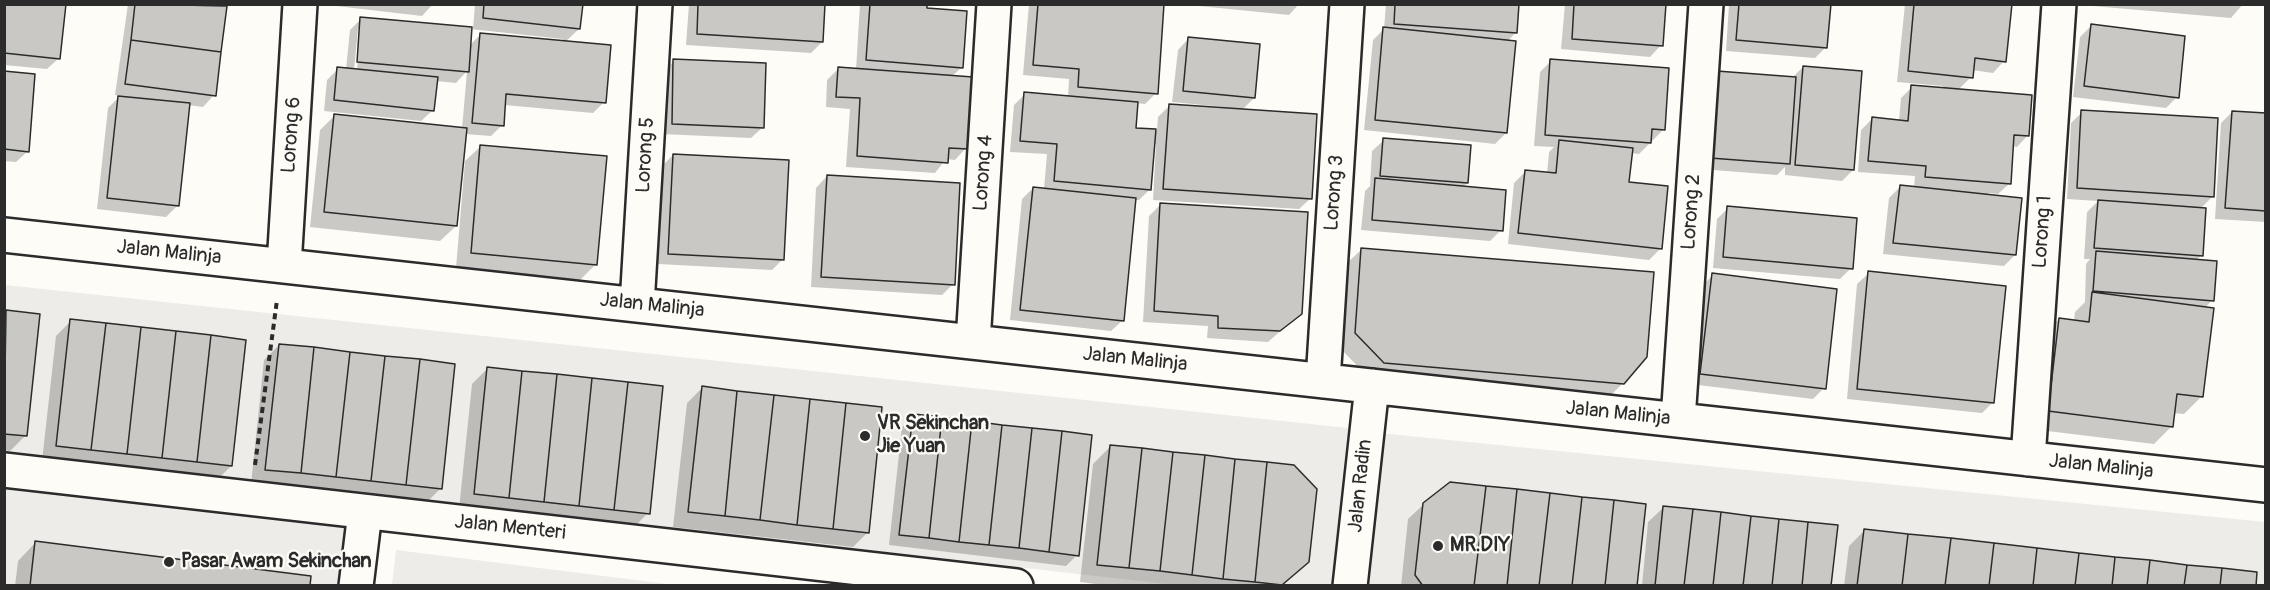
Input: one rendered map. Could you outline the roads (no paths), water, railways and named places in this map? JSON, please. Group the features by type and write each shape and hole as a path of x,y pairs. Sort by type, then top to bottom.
{"street":[{"name":"Lorong 6","path":"284,266 300,4"},
{"name":"Lorong 5","path":"637,305 655,4"},
{"name":"Lorong 4","path":"973,342 994,4"},
{"name":"Lorong 3","path":"1323,381 1347,4"},
{"name":"Lorong 2","path":"1678,420 1706,4"},
{"name":"Lorong 1","path":"2028,459 2058,4"},
{"name":"Jalan Malinja","path":"4,235 2265,485"},
{"name":"Jalan Radin","path":"1350,585 1372,386"},
{"name":"Jalan Menteri","path":"4,471 250,498 914,580 1016,585"},
{"path":"356,585 365,512"}],"place":[{"name":"VR Sekinchan Jie Yuan","path":"865,436"},
{"name":"MR.DIY","path":"1438,546"},
{"name":"Pasar Awam Sekinchan","path":"169,562"}]}
